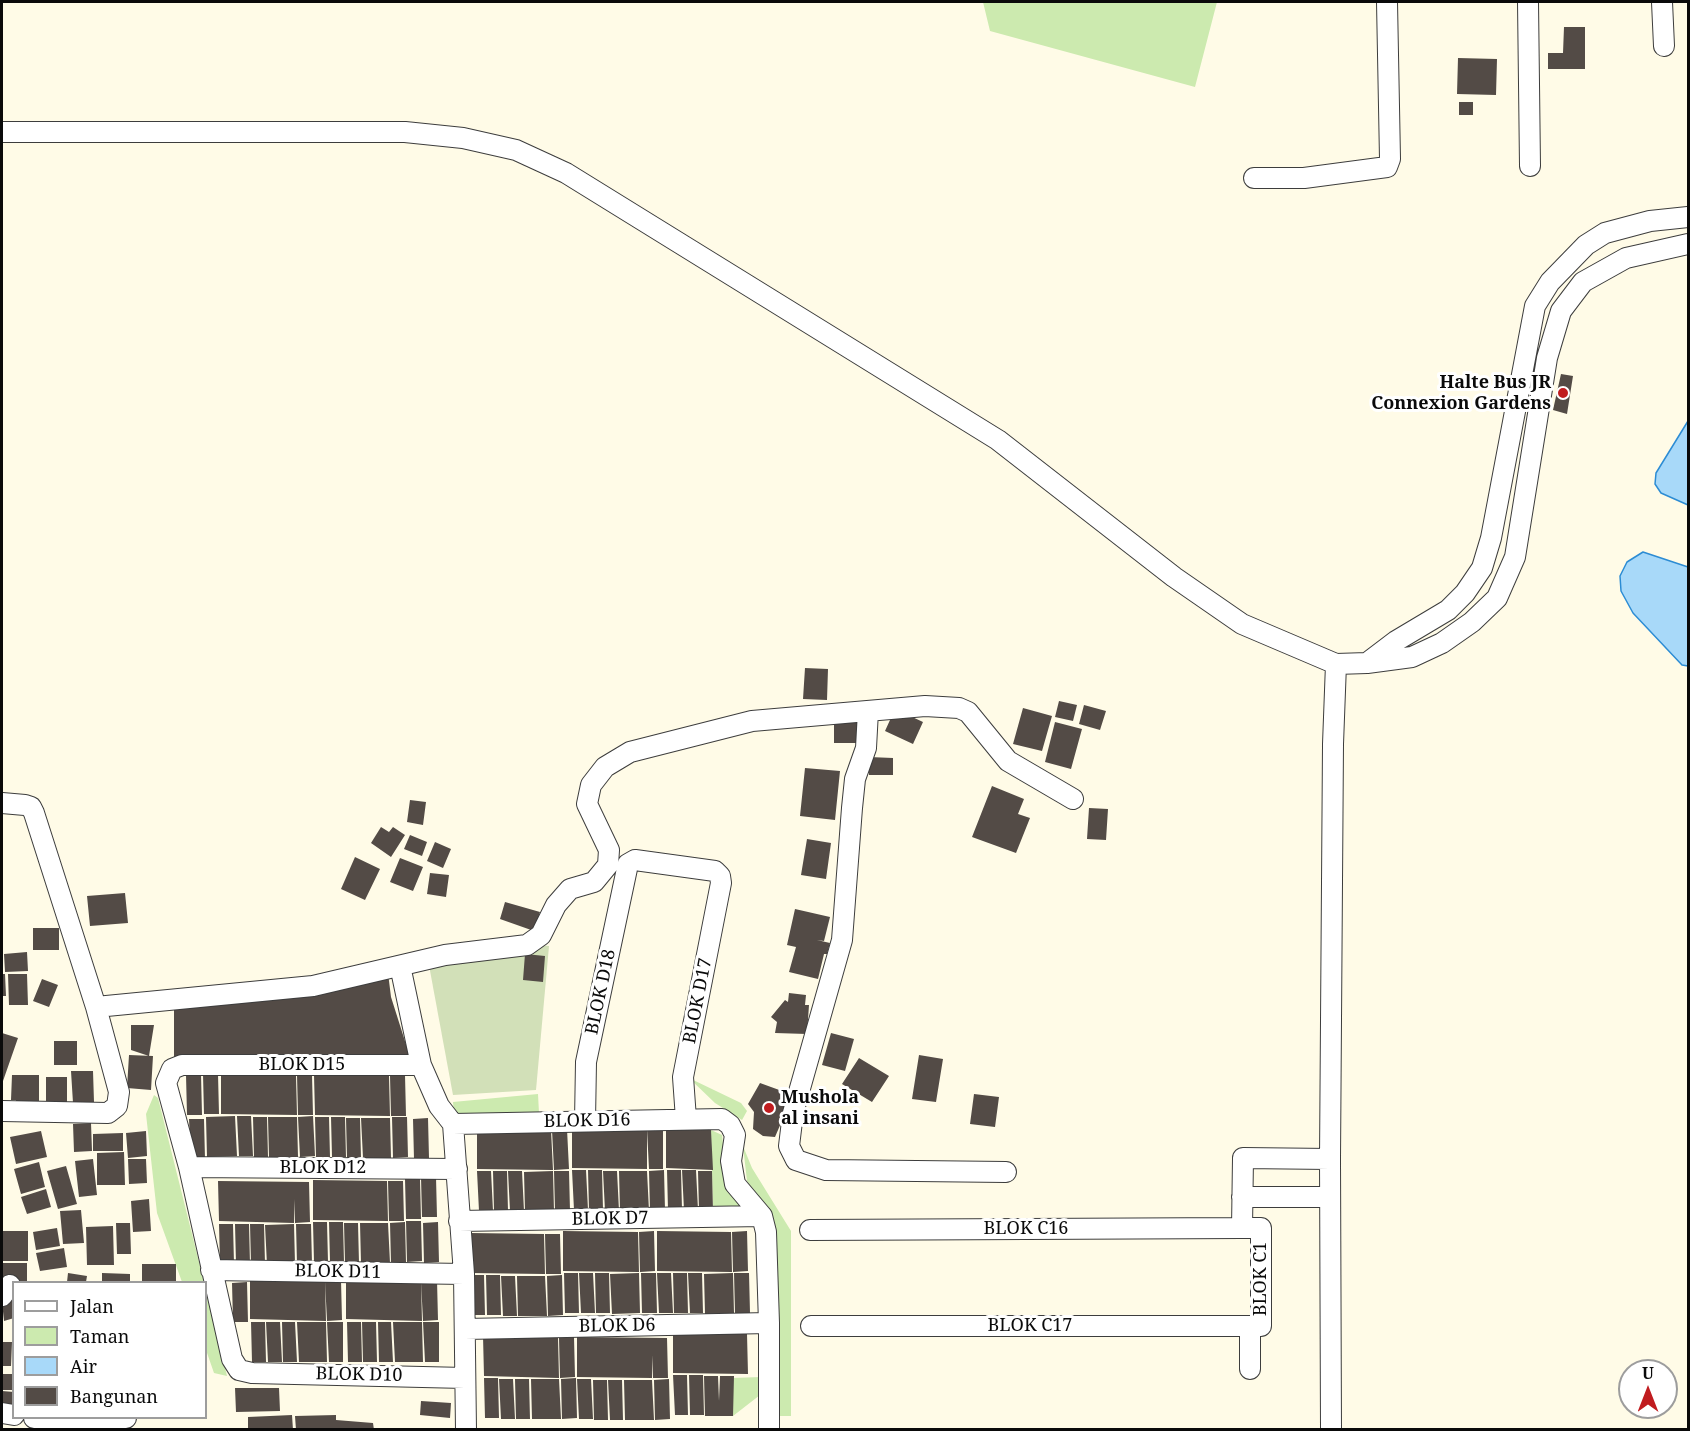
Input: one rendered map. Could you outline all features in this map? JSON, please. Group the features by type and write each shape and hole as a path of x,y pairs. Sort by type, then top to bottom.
{"street":[{"path":"1254,178 1304,178 1387,167 1390,159 1387,2"},
{"path":"1528,2 1530,166"},
{"path":"1662,2 1664,46"},
{"path":"2,132 405,132 463,138 516,150 566,173 998,440 1174,577 1242,624 1336,664 1367,663 1412,657 1442,643 1472,622 1497,598 1515,557 1547,358 1561,311 1583,282 1626,258 1689,244"},
{"path":"1367,663 1386,648 1448,610 1465,593 1482,568 1491,538 1535,306 1550,282 1586,245 1605,233 1650,221 1689,217"},
{"path":"1331,1430 1330,1159 1333,744 1336,664"},
{"path":"96,1007 313,986 445,955 527,945 541,935 556,905 570,889 594,882 608,865 609,850 587,804 591,785 604,767 630,752 752,721 925,706 959,708 969,712 1008,761 1073,799"},
{"path":"868,711 866,748 855,779 842,940 793,1113 789,1146 796,1160 826,1170 1006,1172"},
{"path":"2,803 32,807 96,1007 119,1092 117,1106 108,1113 2,1111"},
{"name":"BLOK D18","path":"585,1121 586,1062 628,864 635,860 715,871 720,876 721,883"},
{"name":"BLOK D17","path":"686,1119 683,1077 721,883"},
{"path":"402,975 421,1065 439,1106 453,1124 464,1274 466,1430"},
{"name":"BLOK D15","path":"189,1167 166,1083 172,1070 182,1065 421,1065"},
{"name":"BLOK D16","path":"453,1124 722,1119 730,1125 735,1135 731,1161 735,1184 762,1216"},
{"name":"BLOK C1","path":"1250,1369 1250,1326 1261,1326 1261,1228 1242,1228 1243,1158 1330,1159"},
{"path":"189,1167 212,1270"},
{"name":"BLOK D12","path":"189,1167 457,1169"},
{"path":"1242,1197 1330,1197"},
{"path":"762,1216 766,1232 769,1323 769,1430"},
{"name":"BLOK D7","path":"459,1221 762,1216"},
{"name":"BLOK C16","path":"810,1230 1242,1228"},
{"name":"BLOK D11","path":"212,1270 464,1274"},
{"name":"BLOK D10","path":"212,1270 232,1359 239,1370 252,1373 465,1378"},
{"name":"BLOK D6","path":"465,1329 769,1323"},
{"name":"BLOK C17","path":"810,1326 1250,1326"}],"green space":[{"path":"983,2 1217,2 1195,87 990,31"},
{"path":"499,941 549,946 536,1090 453,1095 426,949"},
{"path":"689,1078 741,1103 747,1111 742,1120 715,1103"},
{"path":"538,1094 539,1113 454,1113 453,1102"},
{"path":"154,1095 158,1098 204,1281 182,1281 157,1213 146,1114"},
{"path":"711,1130 722,1135 727,1181 743,1210 713,1211"},
{"path":"743,1146 752,1168 791,1231 791,1416 778,1416 775,1229 747,1181"},
{"path":"207,1293 227,1376 214,1373 207,1353"},
{"path":"761,1377 760,1395 733,1416 732,1378"}],"water":[{"path":"1688,421 1688,505 1661,493 1655,484 1656,473"},
{"path":"1643,552 1688,567 1688,666 1682,665 1633,613 1621,591 1620,576 1627,562"}],"building":[{"path":"1564,27 1585,27 1585,69 1548,69 1548,53 1563,53"},
{"path":"1458,58 1497,59 1496,95 1457,94"},
{"path":"1459,102 1473,102 1473,115 1459,115"},
{"name":"Halte Bus JR Connexion Gardens","path":"1561,374 1573,376 1567,414 1553,410"},
{"path":"805,668 828,669 827,700 803,699"},
{"path":"1059,701 1077,705 1073,721 1055,717"},
{"path":"1084,705 1106,711 1100,730 1079,724"},
{"path":"1023,708 1052,716 1042,751 1013,744"},
{"path":"895,709 923,722 913,744 885,731"},
{"path":"834,716 862,716 862,743 834,743"},
{"path":"1055,722 1082,729 1071,769 1045,762"},
{"path":"869,757 893,758 893,775 869,775"},
{"path":"805,768 840,771 835,820 800,816"},
{"path":"992,786 1024,799 1018,814 1030,818 1016,853 972,837"},
{"path":"410,800 426,802 423,825 407,822"},
{"path":"1089,808 1108,809 1106,840 1087,839"},
{"path":"381,827 389,832 393,827 405,835 391,857 371,843"},
{"path":"410,835 427,842 422,856 404,849"},
{"path":"807,839 831,843 826,879 801,875"},
{"path":"435,842 451,849 443,868 427,861"},
{"path":"355,857 380,869 365,900 341,889"},
{"path":"400,858 423,867 413,891 390,882"},
{"path":"430,873 449,875 446,897 427,894"},
{"path":"125,893 128,923 90,926 87,896"},
{"path":"505,902 540,912 534,931 500,919"},
{"path":"795,909 830,917 824,941 817,940 830,943 827,954 824,954 818,979 789,972 796,947 787,945"},
{"path":"33,928 59,928 59,950 33,950"},
{"path":"27,952 28,971 5,972 4,954"},
{"path":"525,954 545,956 543,982 523,980"},
{"path":"388,973 391,997 410,1057 344,1054 174,1057 174,1005"},
{"path":"2,974 5,974 6,996 2,996"},
{"path":"8,974 27,974 28,1005 9,1005"},
{"path":"42,979 58,985 49,1007 33,1001"},
{"path":"789,993 806,995 805,1005 809,1005 807,1034 775,1033 777,1022 771,1017 785,1000 788,1002"},
{"path":"131,1025 154,1025 149,1056 131,1050"},
{"path":"2,1033 18,1038 3,1081 2,1081"},
{"path":"831,1033 854,1039 845,1071 822,1065"},
{"path":"54,1041 77,1041 77,1065 54,1065"},
{"path":"129,1055 153,1056 151,1090 127,1088"},
{"path":"919,1055 943,1059 936,1102 912,1099"},
{"path":"859,1058 889,1076 872,1102 842,1084"},
{"path":"71,1071 93,1071 94,1102 73,1103"},
{"path":"201,1074 202,1115 187,1115 186,1075"},
{"path":"203,1074 218,1074 219,1114 204,1114"},
{"path":"221,1074 296,1075 297,1115 221,1114"},
{"path":"12,1075 39,1075 39,1101 32,1101 32,1107 15,1107 16,1100 11,1100"},
{"path":"297,1075 312,1075 313,1115 298,1115"},
{"path":"314,1075 389,1076 390,1116 315,1115"},
{"path":"405,1075 406,1116 391,1116 390,1076"},
{"path":"46,1077 67,1077 67,1108 46,1108"},
{"name":"Mushola al insani","path":"760,1083 793,1095 775,1137 763,1136 753,1129 754,1112 748,1104"},
{"path":"974,1094 999,1097 995,1127 970,1124"},
{"path":"235,1116 237,1156 207,1157 206,1117"},
{"path":"237,1116 251,1116 253,1156 239,1156"},
{"path":"313,1116 315,1156 300,1157 298,1117"},
{"path":"253,1117 267,1117 268,1157 254,1157"},
{"path":"268,1117 297,1117 298,1157 269,1157"},
{"path":"315,1117 329,1117 330,1157 316,1157"},
{"path":"331,1117 345,1117 346,1157 332,1157"},
{"path":"392,1117 407,1117 408,1157 393,1158"},
{"path":"346,1118 360,1118 361,1158 347,1158"},
{"path":"361,1118 390,1118 391,1158 363,1158"},
{"path":"428,1118 429,1158 414,1159 413,1119"},
{"path":"189,1119 204,1119 205,1159 191,1159"},
{"path":"91,1123 92,1151 74,1152 73,1124"},
{"path":"572,1128 647,1129 647,1169 572,1168"},
{"path":"666,1128 711,1130 713,1170 666,1168"},
{"path":"477,1129 551,1130 553,1170 477,1169"},
{"path":"567,1129 569,1169 554,1170 552,1130"},
{"path":"647,1129 663,1129 663,1169 649,1169"},
{"path":"41,1131 47,1157 16,1164 10,1137"},
{"path":"146,1131 147,1156 128,1158 126,1133"},
{"path":"123,1133 123,1151 93,1151 93,1134"},
{"path":"124,1152 125,1185 97,1185 97,1153"},
{"path":"93,1159 97,1195 79,1197 75,1161"},
{"path":"128,1159 146,1159 147,1183 129,1184"},
{"path":"39,1162 45,1187 21,1194 14,1169"},
{"path":"66,1166 77,1204 58,1209 47,1171"},
{"path":"572,1170 586,1170 588,1210 574,1210"},
{"path":"588,1170 602,1170 603,1210 589,1210"},
{"path":"664,1170 665,1210 650,1211 649,1171"},
{"path":"667,1170 681,1170 682,1210 668,1210"},
{"path":"682,1170 696,1170 698,1210 684,1210"},
{"path":"477,1171 491,1171 493,1211 479,1211"},
{"path":"493,1171 507,1171 508,1211 494,1211"},
{"path":"508,1171 522,1171 524,1211 510,1211"},
{"path":"553,1171 554,1211 525,1212 524,1172"},
{"path":"554,1171 569,1171 570,1211 555,1211"},
{"path":"603,1171 617,1171 619,1211 605,1211"},
{"path":"619,1171 647,1171 649,1211 620,1211"},
{"path":"698,1171 712,1171 713,1211 699,1211"},
{"path":"421,1177 436,1177 437,1217 422,1217"},
{"path":"405,1179 420,1179 421,1219 406,1219"},
{"path":"313,1180 387,1181 388,1221 313,1220"},
{"path":"218,1181 309,1182 310,1222 295,1223 294,1199 294,1223 219,1221"},
{"path":"388,1181 403,1181 404,1221 389,1221"},
{"path":"46,1189 51,1207 27,1214 21,1197"},
{"path":"149,1199 151,1231 133,1232 131,1201"},
{"path":"81,1210 84,1243 63,1244 60,1211"},
{"path":"406,1221 421,1221 422,1261 407,1262"},
{"path":"313,1222 327,1222 328,1262 314,1262"},
{"path":"329,1222 343,1222 344,1262 330,1262"},
{"path":"405,1222 406,1262 391,1263 390,1223"},
{"path":"438,1222 439,1262 424,1263 423,1223"},
{"path":"116,1223 130,1223 131,1254 117,1254"},
{"path":"344,1223 358,1223 359,1263 345,1263"},
{"path":"360,1223 388,1223 390,1263 361,1263"},
{"path":"219,1224 233,1224 234,1264 220,1264"},
{"path":"235,1224 249,1224 250,1264 236,1264"},
{"path":"250,1224 264,1224 265,1264 251,1264"},
{"path":"294,1224 295,1264 267,1265 265,1225"},
{"path":"296,1224 311,1224 312,1264 297,1264"},
{"path":"113,1226 114,1265 87,1265 86,1227"},
{"path":"57,1228 60,1246 36,1250 33,1232"},
{"path":"2,1231 28,1231 28,1261 2,1261"},
{"path":"563,1231 638,1232 639,1272 563,1271"},
{"path":"654,1231 655,1271 640,1272 639,1232"},
{"path":"657,1231 731,1232 732,1272 657,1271"},
{"path":"747,1231 748,1271 733,1272 732,1232"},
{"path":"470,1233 544,1234 545,1274 470,1273"},
{"path":"545,1234 560,1234 561,1274 546,1274"},
{"path":"64,1248 67,1267 40,1271 36,1253"},
{"path":"2,1263 27,1263 27,1281 2,1281"},
{"path":"142,1264 176,1264 176,1281 142,1281"},
{"path":"68,1273 87,1276 86,1281 67,1281"},
{"path":"102,1273 130,1274 130,1281 102,1281"},
{"path":"564,1273 578,1273 579,1313 565,1313"},
{"path":"579,1273 593,1273 595,1313 581,1313"},
{"path":"595,1273 609,1273 610,1313 596,1313"},
{"path":"639,1273 640,1313 612,1314 610,1274"},
{"path":"641,1273 656,1273 657,1313 642,1313"},
{"path":"657,1273 671,1273 673,1313 659,1313"},
{"path":"673,1273 687,1273 688,1313 674,1313"},
{"path":"688,1273 702,1273 703,1313 690,1313"},
{"path":"733,1273 734,1313 705,1314 704,1274"},
{"path":"734,1273 749,1273 750,1313 735,1313"},
{"path":"470,1275 484,1275 485,1315 471,1315"},
{"path":"486,1275 500,1275 501,1315 487,1315"},
{"path":"562,1275 563,1315 548,1316 547,1276"},
{"path":"501,1276 515,1276 517,1316 503,1316"},
{"path":"517,1276 545,1276 547,1316 518,1316"},
{"path":"250,1279 325,1281 326,1321 250,1319"},
{"path":"346,1279 421,1281 422,1321 346,1319"},
{"path":"341,1280 342,1320 327,1321 325,1281"},
{"path":"437,1280 438,1320 423,1321 421,1281"},
{"path":"247,1282 248,1322 233,1322 232,1283"},
{"path":"12,1299 12,1319 4,1321 2,1302"},
{"path":"251,1322 265,1322 266,1362 252,1362"},
{"path":"266,1322 280,1322 282,1362 268,1362"},
{"path":"282,1322 295,1322 297,1362 283,1362"},
{"path":"297,1322 326,1322 327,1362 299,1362"},
{"path":"327,1322 343,1322 343,1362 329,1362"},
{"path":"347,1322 361,1322 362,1362 348,1362"},
{"path":"362,1322 376,1322 377,1362 363,1362"},
{"path":"378,1322 391,1322 393,1362 379,1362"},
{"path":"393,1322 422,1322 423,1362 395,1362"},
{"path":"423,1322 439,1322 439,1362 425,1362"},
{"path":"673,1333 747,1334 748,1374 673,1373"},
{"path":"483,1336 558,1338 559,1378 484,1376"},
{"path":"574,1337 575,1377 560,1378 559,1338"},
{"path":"577,1337 667,1338 668,1378 653,1378 653,1355 652,1378 577,1377"},
{"path":"2,1342 12,1342 11,1366 2,1366"},
{"path":"2,1374 12,1374 12,1390 2,1390"},
{"path":"673,1375 687,1375 688,1415 675,1415"},
{"path":"689,1375 703,1375 704,1415 690,1415"},
{"path":"704,1376 718,1376 719,1401 720,1376 734,1376 733,1416 705,1416"},
{"path":"484,1378 498,1378 499,1418 485,1418"},
{"path":"576,1378 577,1418 562,1419 561,1379"},
{"path":"499,1379 513,1379 515,1419 501,1419"},
{"path":"515,1379 529,1379 530,1419 516,1419"},
{"path":"531,1379 559,1379 561,1419 532,1419"},
{"path":"577,1379 591,1379 593,1419 579,1419"},
{"path":"669,1379 670,1419 655,1420 654,1380"},
{"path":"593,1380 607,1380 608,1420 594,1420"},
{"path":"608,1380 622,1380 623,1420 610,1420"},
{"path":"624,1380 652,1380 654,1420 625,1420"},
{"path":"235,1388 279,1388 280,1411 236,1412"},
{"path":"2,1391 12,1392 12,1407 2,1406"},
{"path":"421,1401 451,1403 450,1418 420,1415"},
{"path":"292,1415 293,1430 248,1430 248,1417"},
{"path":"336,1415 336,1420 373,1423 374,1430 296,1430 295,1416"}],"place":[{"name":"Halte Bus JR Connexion Gardens","path":"1563,393"},
{"name":"Mushola al insani","path":"769,1108"}]}
